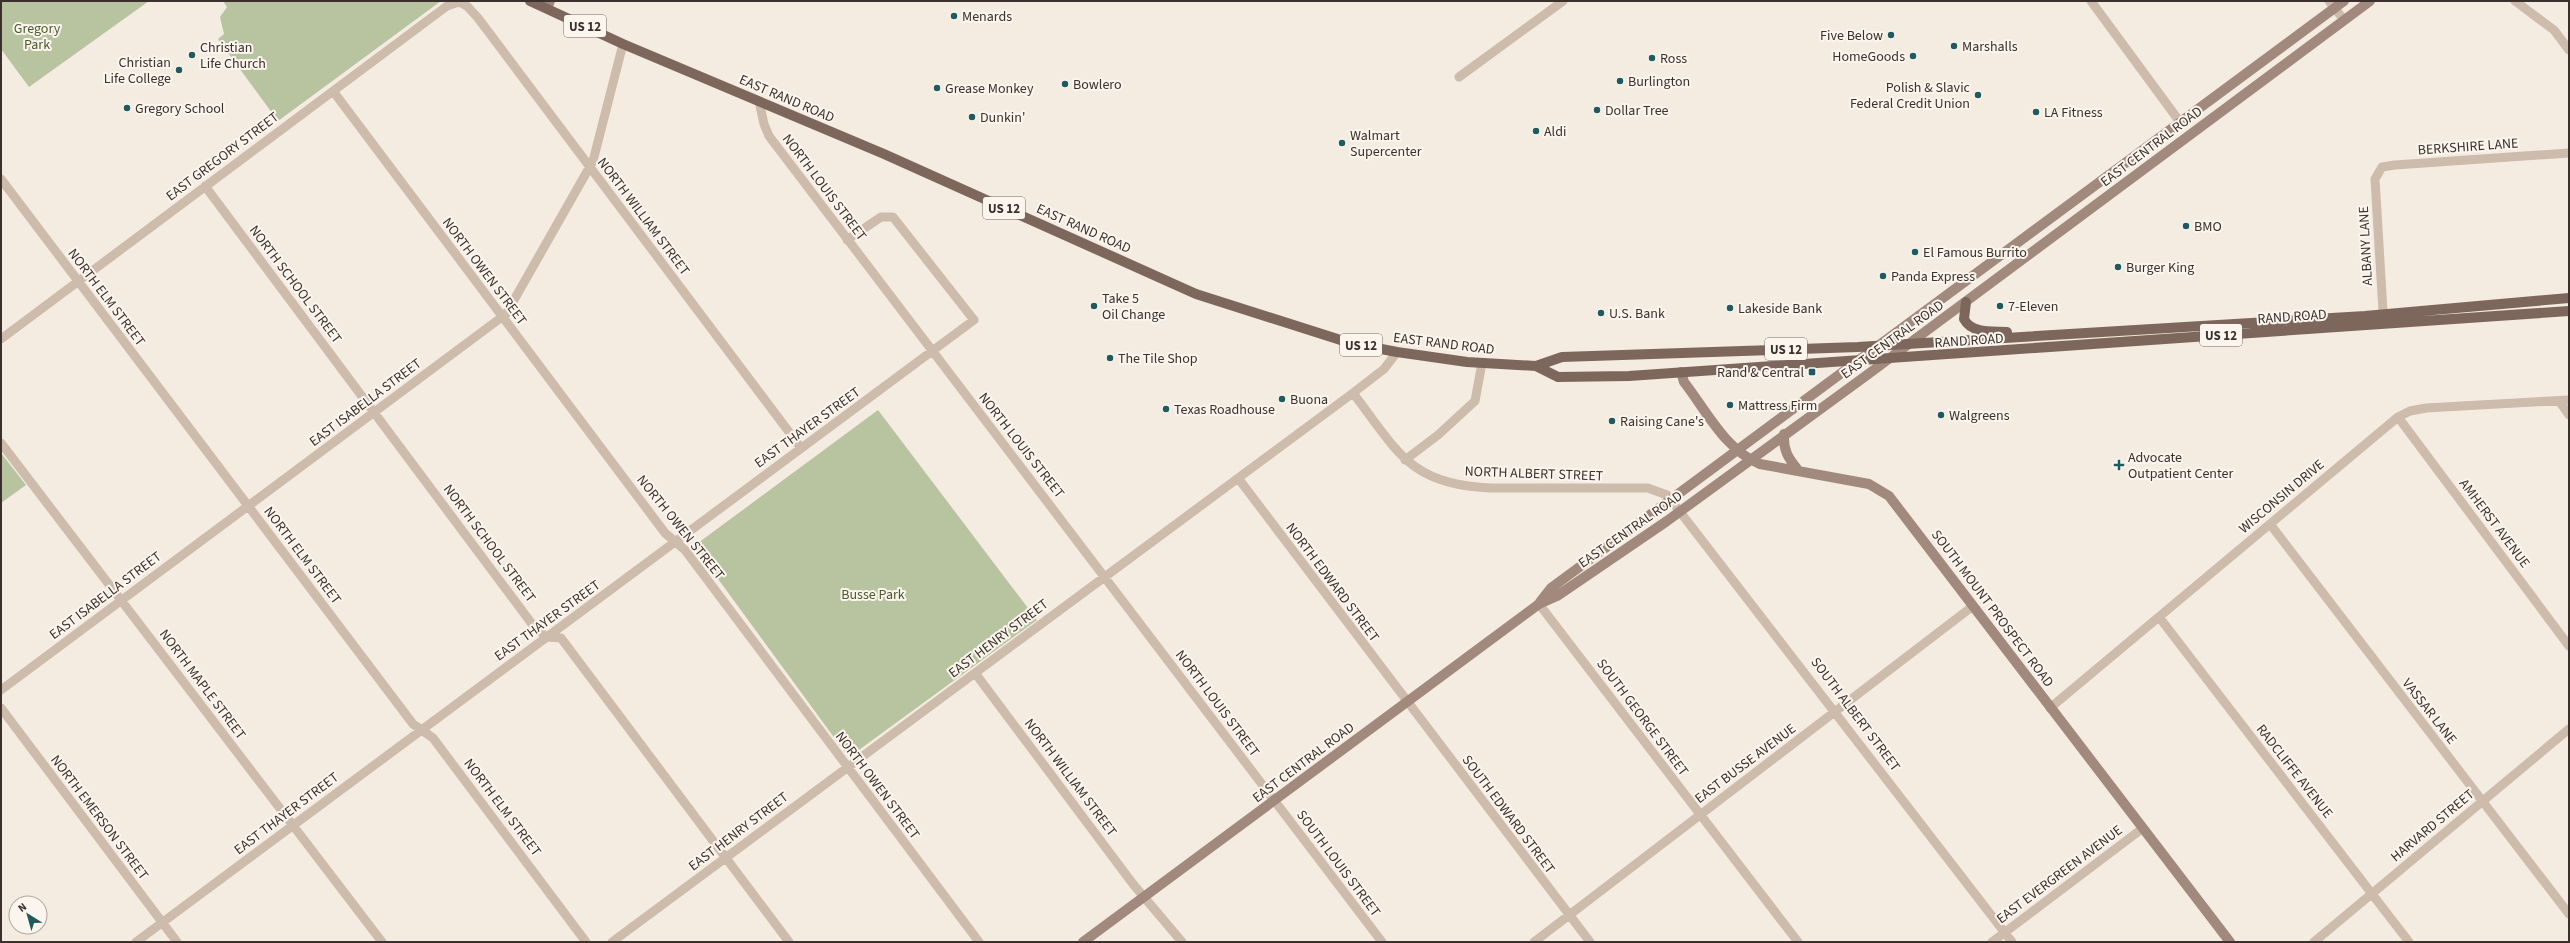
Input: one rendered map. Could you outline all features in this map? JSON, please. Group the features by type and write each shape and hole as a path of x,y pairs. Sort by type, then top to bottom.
{"main road":[{"name":"EAST RAND ROAD","path":"530,1 549,5 623,44 884,154 1196,294 1350,343 1396,352 1482,363 1536,366 1563,377 1681,372 1874,360"},
{"name":"EAST CENTRAL ROAD","path":"1083,942 1539,604 1557,596 1676,504 1736,450 2180,122 2332,4 2344,1"},
{"name":"EAST CENTRAL ROAD","path":"1539,604 1551,588 1676,504 1750,460 1966,302 2370,1"},
{"name":"RAND ROAD","path":"1894,345 2049,334 2365,316 2569,298"},
{"path":"1966,302 1964,319 1973,328 2049,334"},
{"name":"RAND ROAD","path":"1874,360 2569,311"},
{"name":"EAST RAND ROAD","path":"1536,366 1562,357 1894,345"},
{"name":"SOUTH MOUNT PROSPECT ROAD","path":"1681,372 1684,382 1736,450 1750,460 1849,479 1879,488 1889,496 2230,942"},
{"path":"1784,434 1783,446 1788,458 1798,470"}],"street":[{"path":"1459,77 1563,1"},
{"path":"2091,1 2180,122"},
{"path":"2515,1 2554,30 2569,50"},
{"name":"EAST GREGORY STREET","path":"1,339 447,6 462,3"},
{"name":"NORTH WILLIAM STREET","path":"462,3 478,18 801,448"},
{"path":"2332,4 2344,20"},
{"name":"EAST ISABELLA STREET","path":"1,690 502,318 590,167 597,150 623,44"},
{"name":"NORTH OWEN STREET","path":"333,91 665,534 685,550 979,942"},
{"name":"NORTH LOUIS STREET","path":"759,101 764,124 769,136 1274,800"},
{"name":"BERKSHIRE LANE","path":"2375,179 2382,167 2395,165 2569,153"},
{"name":"NORTH ELM STREET","path":"1,179 248,506 420,730 433,738 586,942"},
{"name":"ALBANY LANE","path":"2375,179 2383,311"},
{"name":"NORTH SCHOOL STREET","path":"205,186 535,628 547,637 561,638 789,942"},
{"name":"EAST THAYER STREET","path":"136,942 974,320 893,217 881,217 847,240"},
{"name":"EAST HENRY STREET","path":"612,942 1353,393 1384,369 1396,352"},
{"path":"1405,460 1438,435 1475,401 1482,363"},
{"name":"NORTH ALBERT STREET","path":"1353,393 1405,460 1434,478 1471,487 1587,489 1648,488 1658,490 1676,504"},
{"name":"WISCONSIN DRIVE","path":"2050,708 2398,417 2410,411 2426,408 2569,400"},
{"path":"2558,401 2569,415"},
{"name":"AMHERST AVENUE","path":"2398,417 2569,646"},
{"name":"NORTH MAPLE STREET","path":"1,443 382,942"},
{"name":"NORTH EDWARD STREET","path":"1238,478 1406,702"},
{"name":"SOUTH ALBERT STREET","path":"1676,504 2012,942"},
{"name":"VASSAR LANE","path":"2270,524 2569,914"},
{"name":"SOUTH GEORGE STREET","path":"1539,604 1798,942"},
{"name":"EAST BUSSE AVENUE","path":"1534,942 1973,606"},
{"name":"RADCLIFFE AVENUE","path":"2159,617 2409,942"},
{"name":"NORTH WILLIAM STREET","path":"975,673 1133,884 1145,896 1182,942"},
{"name":"SOUTH EDWARD STREET","path":"1406,702 1590,942"},
{"name":"NORTH EMERSON STREET","path":"1,708 177,942"},
{"name":"HARVARD STREET","path":"2314,942 2569,729"},
{"name":"SOUTH LOUIS STREET","path":"1274,800 1382,942"},
{"name":"EAST EVERGREEN AVENUE","path":"1992,942 2143,828"}],"green space":[{"name":"Gregory Park","path":"1,1 149,1 29,87 1,49"},
{"path":"223,1 441,1 278,121 218,39 224,34 220,17 227,7"},
{"name":"Busse Park","path":"878,410 1037,620 852,755 844,751 694,546"},
{"path":"1,453 26,485 1,503"}],"place":[{"name":"Menards","path":"954,16"},
{"name":"Five Below","path":"1891,35"},
{"name":"Marshalls","path":"1954,46"},
{"name":"Christian Life Church","path":"192,55"},
{"name":"HomeGoods","path":"1913,56"},
{"name":"Ross","path":"1652,58"},
{"name":"Christian Life College","path":"179,70"},
{"name":"Burlington","path":"1620,81"},
{"name":"Bowlero","path":"1065,84"},
{"name":"Grease Monkey","path":"937,88"},
{"name":"Polish & Slavic Federal Credit Union","path":"1978,95"},
{"name":"Gregory School","path":"127,108"},
{"name":"Dollar Tree","path":"1597,110"},
{"name":"LA Fitness","path":"2036,112"},
{"name":"Dunkin'","path":"972,117"},
{"name":"Aldi","path":"1536,131"},
{"name":"Walmart Supercenter","path":"1342,143"},
{"name":"BMO","path":"2186,226"},
{"name":"El Famous Burrito","path":"1915,252"},
{"name":"Burger King","path":"2118,267"},
{"name":"Panda Express","path":"1883,276"},
{"name":"Take 5 Oil Change","path":"1094,306"},
{"name":"7-Eleven","path":"2000,306"},
{"name":"Lakeside Bank","path":"1730,308"},
{"name":"U.S. Bank","path":"1601,313"},
{"name":"The Tile Shop","path":"1110,358"},
{"name":"Rand & Central","path":"1812,372"},
{"name":"Buona","path":"1282,399"},
{"name":"Mattress Firm","path":"1730,405"},
{"name":"Texas Roadhouse","path":"1166,409"},
{"name":"Walgreens","path":"1941,415"},
{"name":"Raising Cane's","path":"1612,421"},
{"name":"Advocate Outpatient Center","path":"2119,465"}]}
